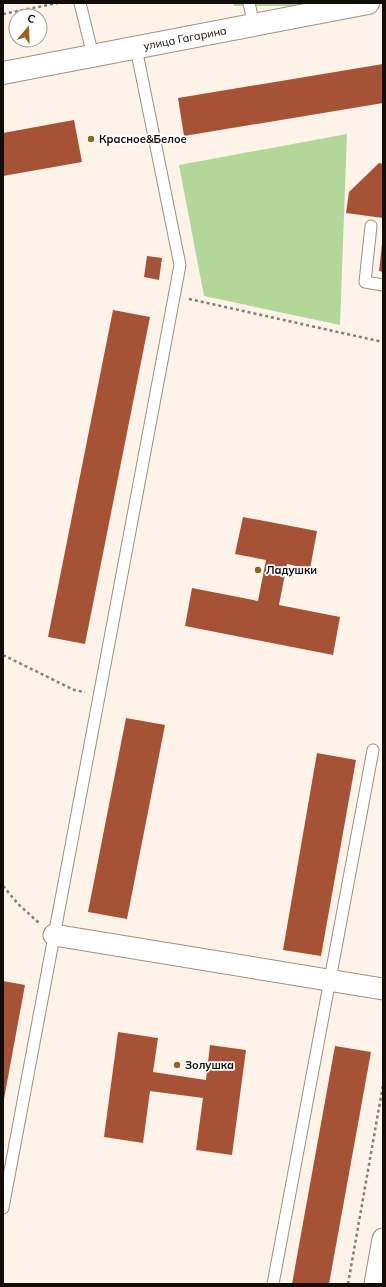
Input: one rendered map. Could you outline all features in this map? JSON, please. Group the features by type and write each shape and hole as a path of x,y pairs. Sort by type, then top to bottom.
{"street":[{"name":"улица Гагарина","path":"3,73 368,3"},
{"path":"54,935 383,989"},
{"path":"375,1284 383,1239"}],"lane":[{"path":"80,3 93,56"},
{"path":"249,3 254,25"},
{"path":"3,1208 180,265 136,48"},
{"path":"371,226 365,282 383,285"},
{"path":"273,1284 374,750"}],"path":[{"path":"3,14 58,3"},
{"path":"174,295 383,342"},
{"path":"3,655 74,690 99,694"},
{"path":"3,886 18,904 54,935"},
{"path":"348,1284 383,1084"}],"green space":[{"path":"233,3 306,3 292,6 234,6"},
{"path":"347,134 340,325 204,296 179,165"}],"building":[{"path":"383,64 383,103 184,136 178,98"},
{"path":"74,120 82,162 3,176 3,133"},
{"path":"379,163 383,164 383,218 346,213 349,192"},
{"path":"383,244 383,272 379,271"},
{"path":"147,256 162,258 159,280 144,277"},
{"path":"113,310 150,317 85,644 48,637"},
{"path":"243,517 317,531 310,569 287,564 279,605 340,617 333,655 185,626 192,588 258,601 266,560 235,554"},
{"path":"126,718 165,725 127,919 88,912"},
{"path":"317,753 356,760 321,956 283,950"},
{"path":"3,981 25,985 4,1099 3,1099"},
{"path":"118,1032 158,1038 153,1072 206,1080 210,1045 246,1050 232,1155 196,1150 203,1098 150,1091 143,1143 104,1137"},
{"path":"335,1046 371,1052 329,1284 292,1284"}],"place":[{"name":"Красное&Белое","path":"91,139"},
{"name":"Ладушки","path":"258,570"},
{"name":"Золушка","path":"177,1065"}]}
